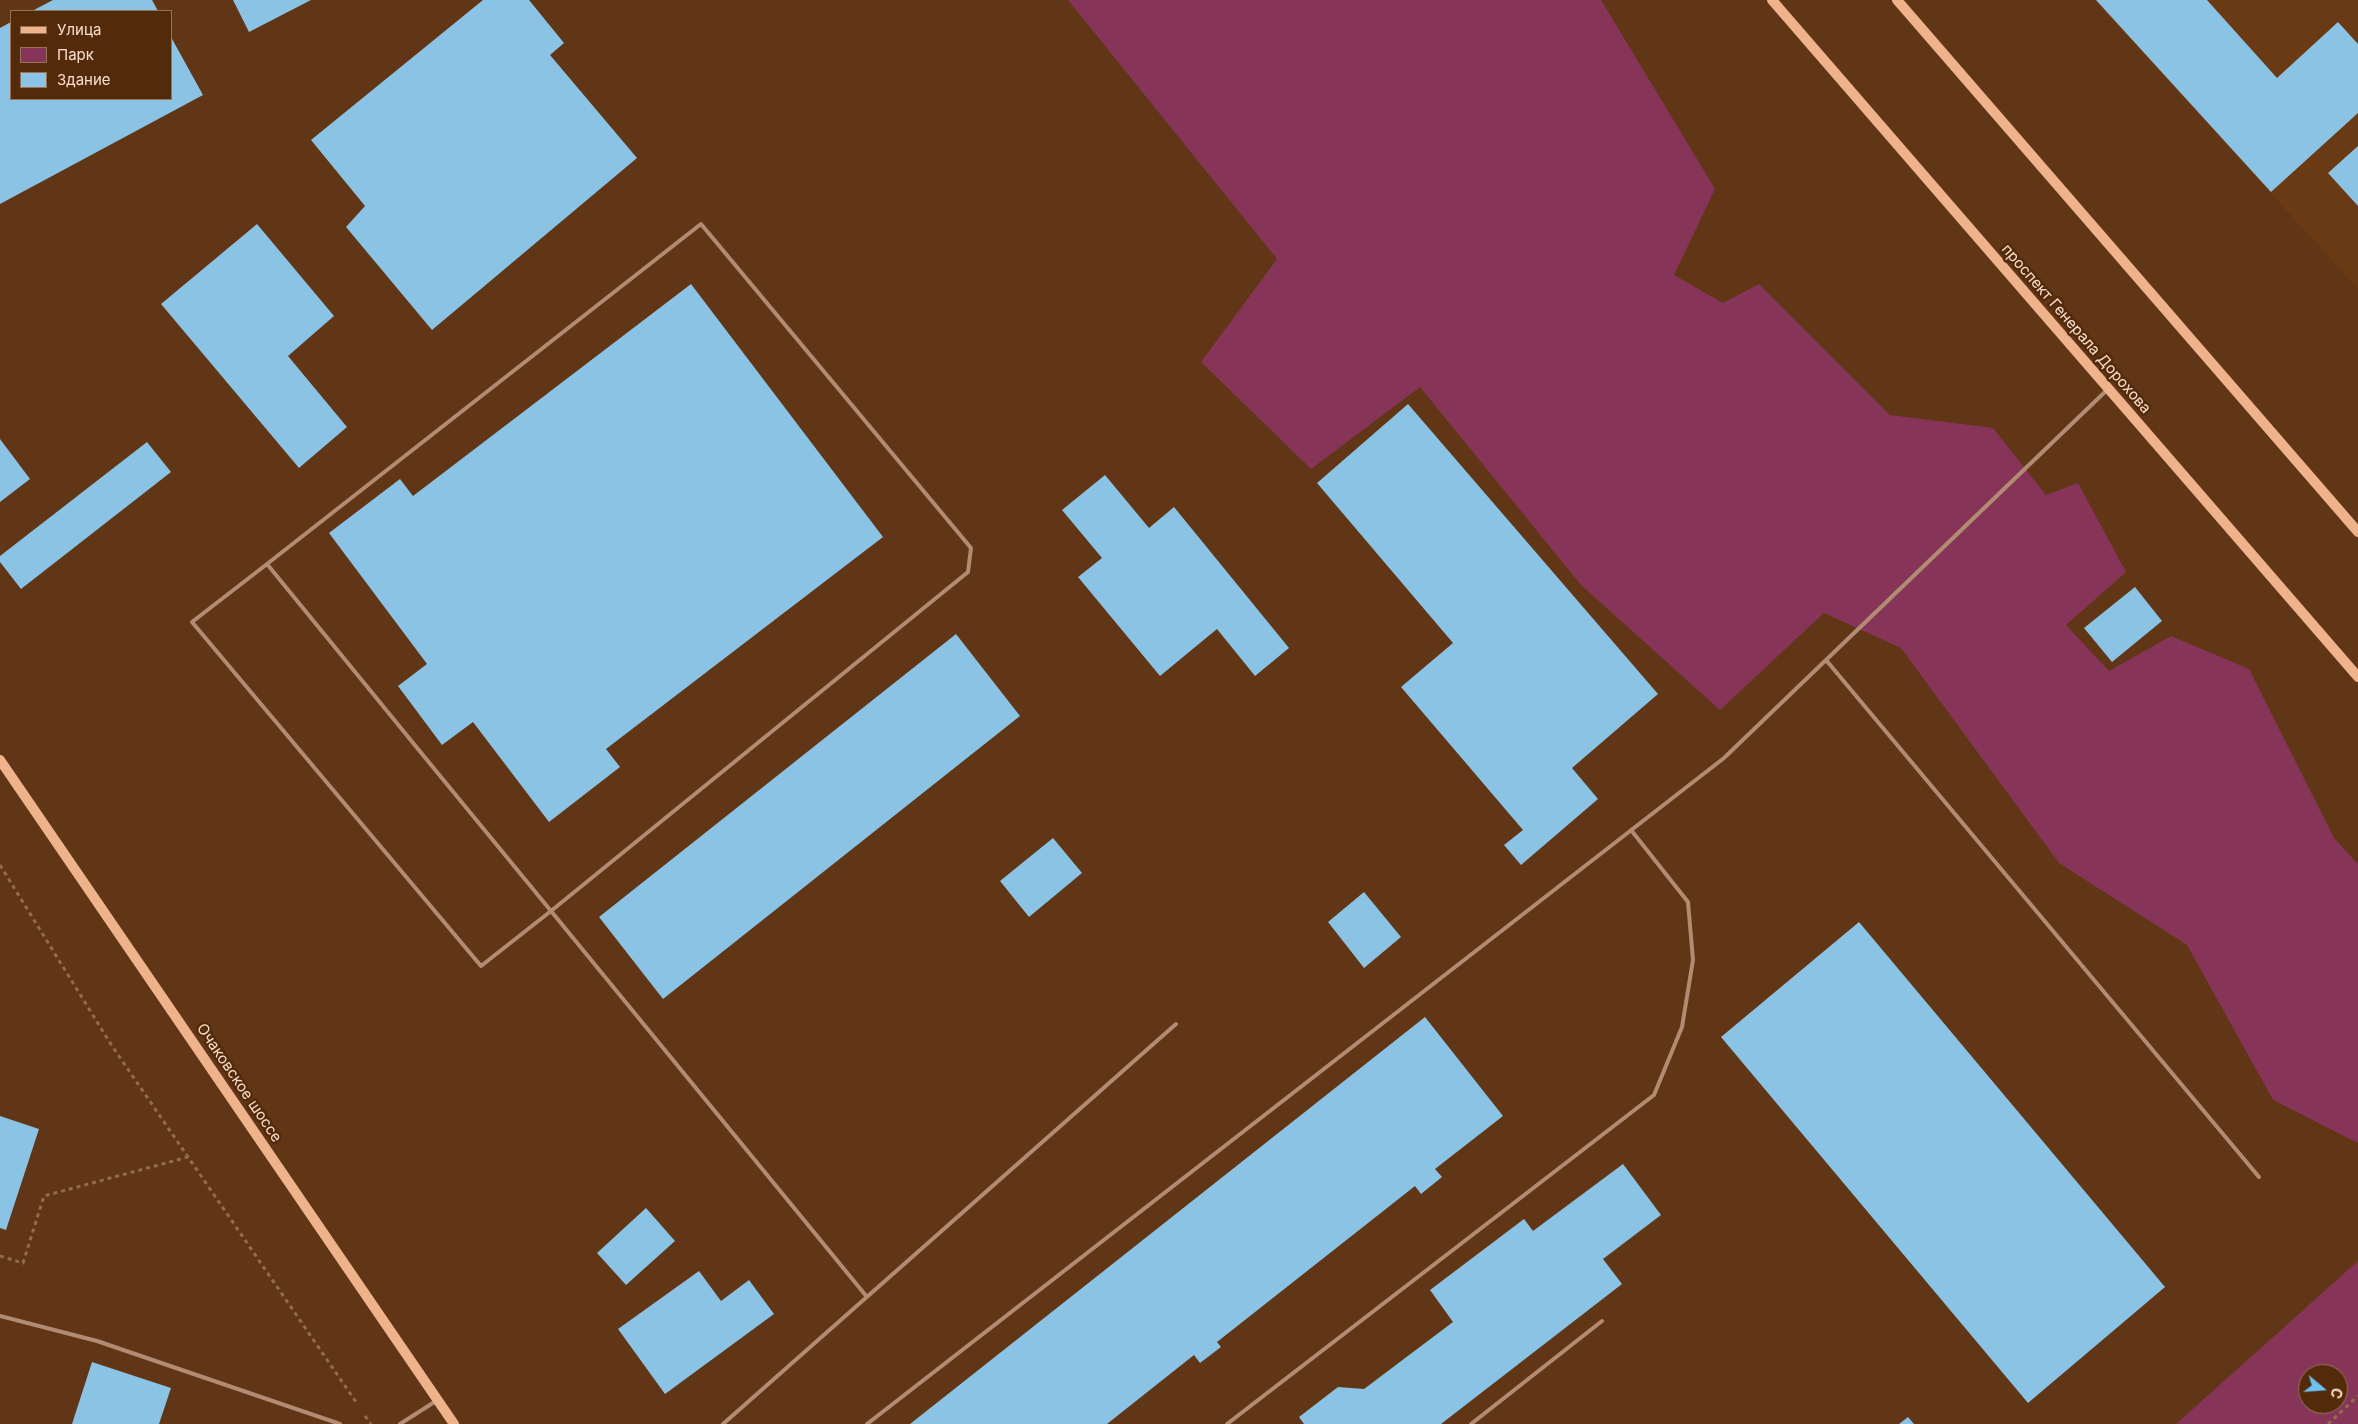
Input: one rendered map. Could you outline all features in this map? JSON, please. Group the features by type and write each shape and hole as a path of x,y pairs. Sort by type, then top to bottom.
{"main road":[{"name":"проспект Генерала Дорохова","path":"1772,0 2358,677"},
{"path":"1897,0 2358,532"},
{"name":"Очаковское шоссе","path":"0,760 454,1424"}],"lane":[{"path":"701,224 971,548 968,572 551,911 482,966 192,622 701,224"},
{"path":"867,1424 1724,758 2108,389"},
{"path":"267,564 866,1297"},
{"path":"1826,660 2259,1177"},
{"path":"1227,1424 1654,1095 1682,1027 1693,960 1688,902 1631,830"},
{"path":"723,1424 1176,1024"},
{"path":"0,1316 97,1341 340,1424"},
{"path":"1471,1424 1602,1321"},
{"path":"400,1424 437,1400"}],"path":[{"path":"0,865 112,1046 370,1424"},
{"path":"0,1256 24,1263 44,1196 188,1157"},
{"path":"2328,1424 2358,1396"}],"shaded area":[{"path":"2094,0 2358,0 2358,289"}],"green space":[{"path":"1068,0 1601,0 1715,189 1674,275 1723,303 1759,284 1890,415 1993,428 2046,495 2078,483 2126,572 2066,625 2109,671 2171,636 2249,669 2334,838 2358,864 2358,1143 2273,1100 2187,945 2059,863 1901,648 1824,613 1720,710 1581,585 1420,387 1311,469 1201,362 1277,259"},
{"path":"2358,1261 2358,1424 2176,1424"}],"building":[{"path":"53,0 152,0 157,10 34,10"},
{"path":"233,0 311,0 249,32"},
{"path":"483,0 529,0 564,43 550,55 637,158 432,330 346,227 365,206 311,140"},
{"path":"2096,0 2207,0 2277,78 2338,22 2358,44 2358,113 2271,192"},
{"path":"10,23 10,100 172,100 172,39 203,95 0,204 0,28"},
{"path":"2358,146 2358,206 2328,173"},
{"path":"257,224 334,316 288,356 347,427 299,468 161,304"},
{"path":"691,284 883,537 606,749 620,767 549,822 473,722 442,745 398,686 427,664 329,533 400,479 413,496"},
{"path":"1408,404 1658,694 1572,768 1598,799 1521,865 1504,845 1523,830 1401,687 1453,643 1317,483"},
{"path":"0,439 30,479 0,502"},
{"path":"147,442 171,472 21,589 0,562 0,556"},
{"path":"1105,475 1149,528 1174,507 1289,648 1255,676 1217,629 1160,676 1078,577 1102,558 1062,510"},
{"path":"2135,587 2162,621 2112,662 2084,628"},
{"path":"956,634 1020,716 663,999 599,917"},
{"path":"1053,838 1082,873 1029,917 1000,881"},
{"path":"1364,892 1401,937 1364,968 1328,922"},
{"path":"1859,922 2165,1287 2028,1403 1721,1037"},
{"path":"1425,1017 1503,1116 1435,1169 1442,1177 1421,1194 1415,1186 1217,1342 1221,1347 1200,1363 1194,1355 1107,1424 910,1424"},
{"path":"0,1116 39,1129 6,1230 0,1228"},
{"path":"1623,1164 1661,1215 1603,1259 1622,1284 1441,1424 1304,1424 1299,1417 1338,1387 1364,1389 1453,1322 1430,1290 1524,1219 1533,1231"},
{"path":"646,1208 675,1241 626,1285 597,1253"},
{"path":"699,1271 721,1301 749,1280 774,1314 665,1394 618,1329"},
{"path":"92,1362 171,1388 159,1424 72,1424"},
{"path":"1908,1417 1914,1424 1899,1424"}]}
